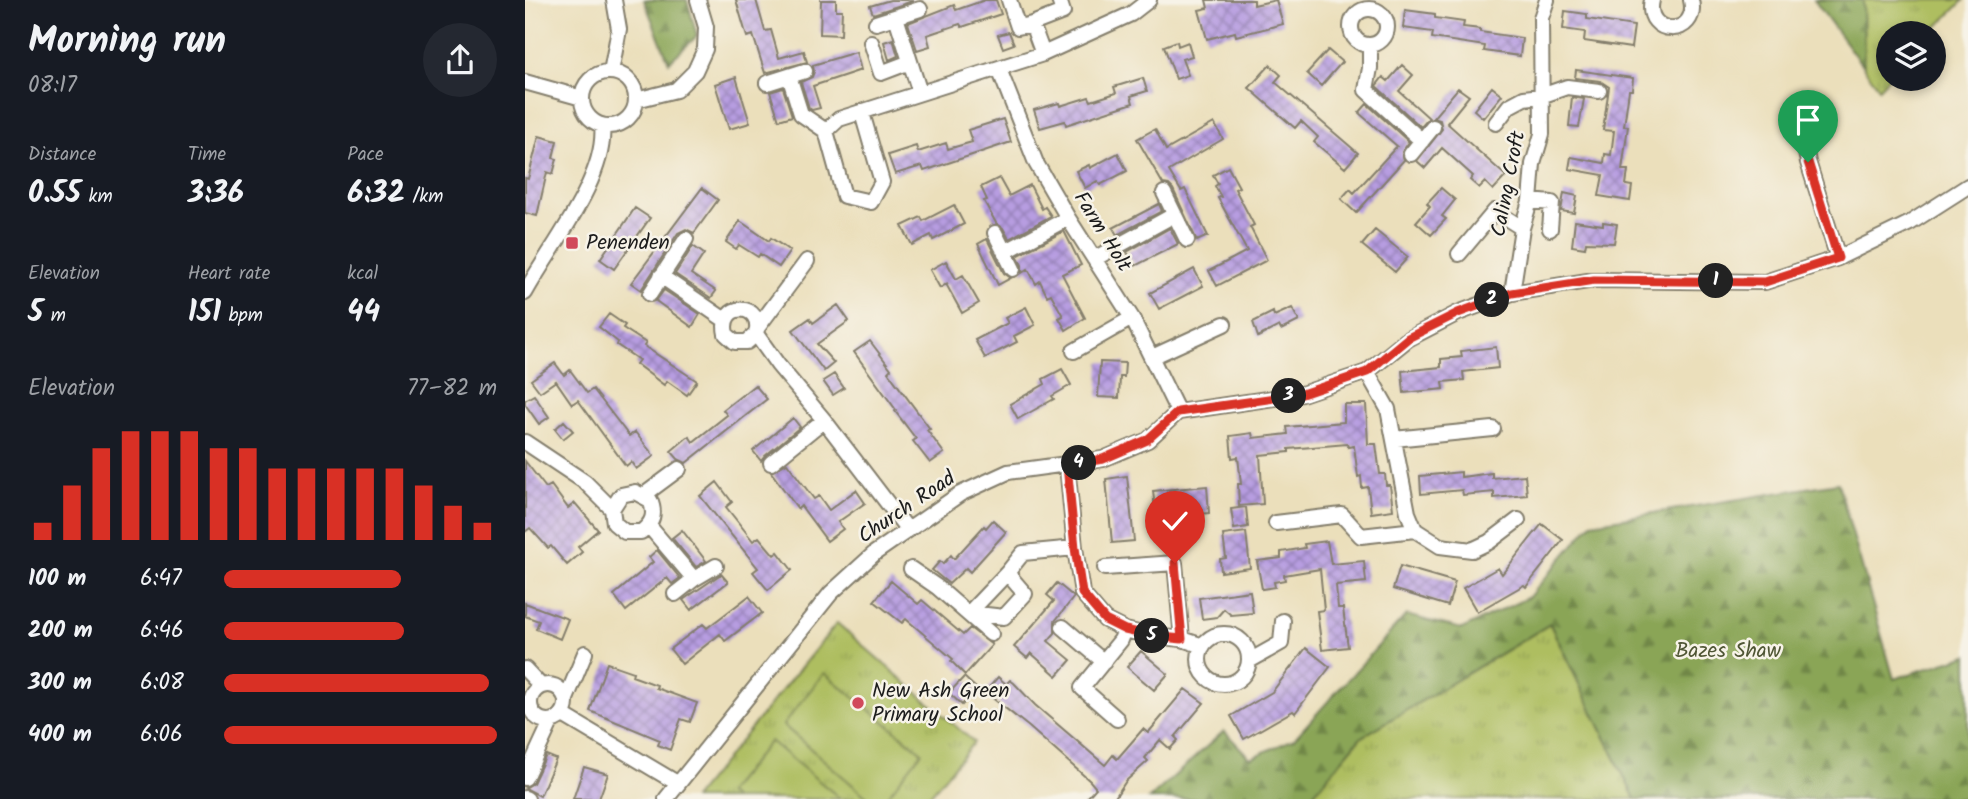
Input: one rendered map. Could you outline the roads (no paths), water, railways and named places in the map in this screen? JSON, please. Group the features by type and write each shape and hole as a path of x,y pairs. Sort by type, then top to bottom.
{"street":[{"path":"611,72 619,29 614,0"},
{"path":"636,100 676,90 695,71 705,49 706,27 698,0"},
{"path":"1009,0 1018,27 1063,12 1059,0"},
{"path":"826,131 839,119 1043,54 1131,14 1149,0"},
{"name":"Caling Croft","path":"1512,293 1522,228 1530,201 1533,164 1542,134 1541,18 1547,0"},
{"path":"1648,1 1653,18 1671,29 1684,25 1691,17 1691,0"},
{"path":"1369,4 1382,13 1388,26 1383,40 1370,45 1357,41 1351,32 1355,15 1369,4"},
{"path":"876,23 920,9"},
{"path":"896,17 921,93"},
{"path":"1032,24 1043,54"},
{"path":"871,42 881,73 911,62"},
{"path":"1370,45 1366,90 1422,141"},
{"name":"Farm Holt","path":"999,69 1036,163 1132,318 1178,412"},
{"path":"768,83 806,71"},
{"path":"611,72 629,80 635,89 636,100 631,115 625,121 602,125 587,115 582,98 591,79 611,72"},
{"path":"789,76 801,114 826,131 844,196 871,202 882,181 862,113"},
{"path":"525,82 582,98"},
{"path":"1496,123 1509,106 1524,98 1541,96 1567,87 1599,91"},
{"path":"1819,108 1797,112 1808,162 1838,258"},
{"path":"525,293 590,182 601,154 602,125"},
{"path":"1411,154 1433,127"},
{"path":"1178,412 1302,394 1367,372 1408,338 1458,313 1512,293 1594,280 1765,282 1838,258 1910,223 1968,186"},
{"path":"1164,193 1187,240"},
{"path":"1530,201 1552,203 1550,229"},
{"path":"1459,254 1495,211 1522,228"},
{"path":"1094,259 1174,215"},
{"path":"1005,252 1068,218"},
{"path":"996,233 1013,269"},
{"path":"650,294 686,240"},
{"path":"725,320 726,334 735,342 747,342 807,261"},
{"path":"661,276 725,320"},
{"path":"725,320 735,311 745,310 755,316 757,331 778,365 908,530"},
{"path":"1074,351 1132,318"},
{"path":"1152,357 1224,324"},
{"path":"1367,372 1388,409 1408,513 1415,530 1440,546 1472,550 1489,542 1518,520"},
{"name":"Church Road","path":"666,799 831,593 874,553 960,494 1008,472 1103,459 1147,440 1178,412"},
{"path":"771,463 824,420"},
{"path":"1394,439 1493,429"},
{"path":"525,442 585,482 612,509"},
{"path":"1067,465 1082,593 1105,620 1125,630 1182,639 1203,646"},
{"path":"644,495 679,469"},
{"path":"628,493 644,495 654,512 649,526 642,532 625,533 614,523 612,509 616,500 628,493"},
{"path":"1276,523 1342,515 1361,536 1415,530"},
{"path":"649,526 694,579"},
{"path":"968,613 1023,553 1075,548"},
{"path":"1105,568 1175,563 1182,639"},
{"path":"675,594 716,566"},
{"path":"911,569 937,587 991,634"},
{"path":"968,613 1004,617 1025,594 1007,573"},
{"path":"1249,661 1281,643 1283,621"},
{"path":"1063,627 1104,662"},
{"path":"1117,719 1082,688 1104,662 1125,630"},
{"path":"1227,634 1243,643 1249,661 1247,669 1237,681 1229,684 1213,682 1206,677 1199,663 1203,646 1210,639 1227,634"},
{"path":"566,699 585,653"},
{"path":"525,669 541,686"},
{"path":"525,778 557,718 567,705 560,689 554,686 541,686 533,693 530,708 538,719 557,718 677,783"}],"place":[{"name":"Penenden","path":"572,243"},
{"name":"New Ash Green Primary School","path":"858,703"}],"park label":[{"name":"Bazes Shaw","path":"1728,651"}]}
